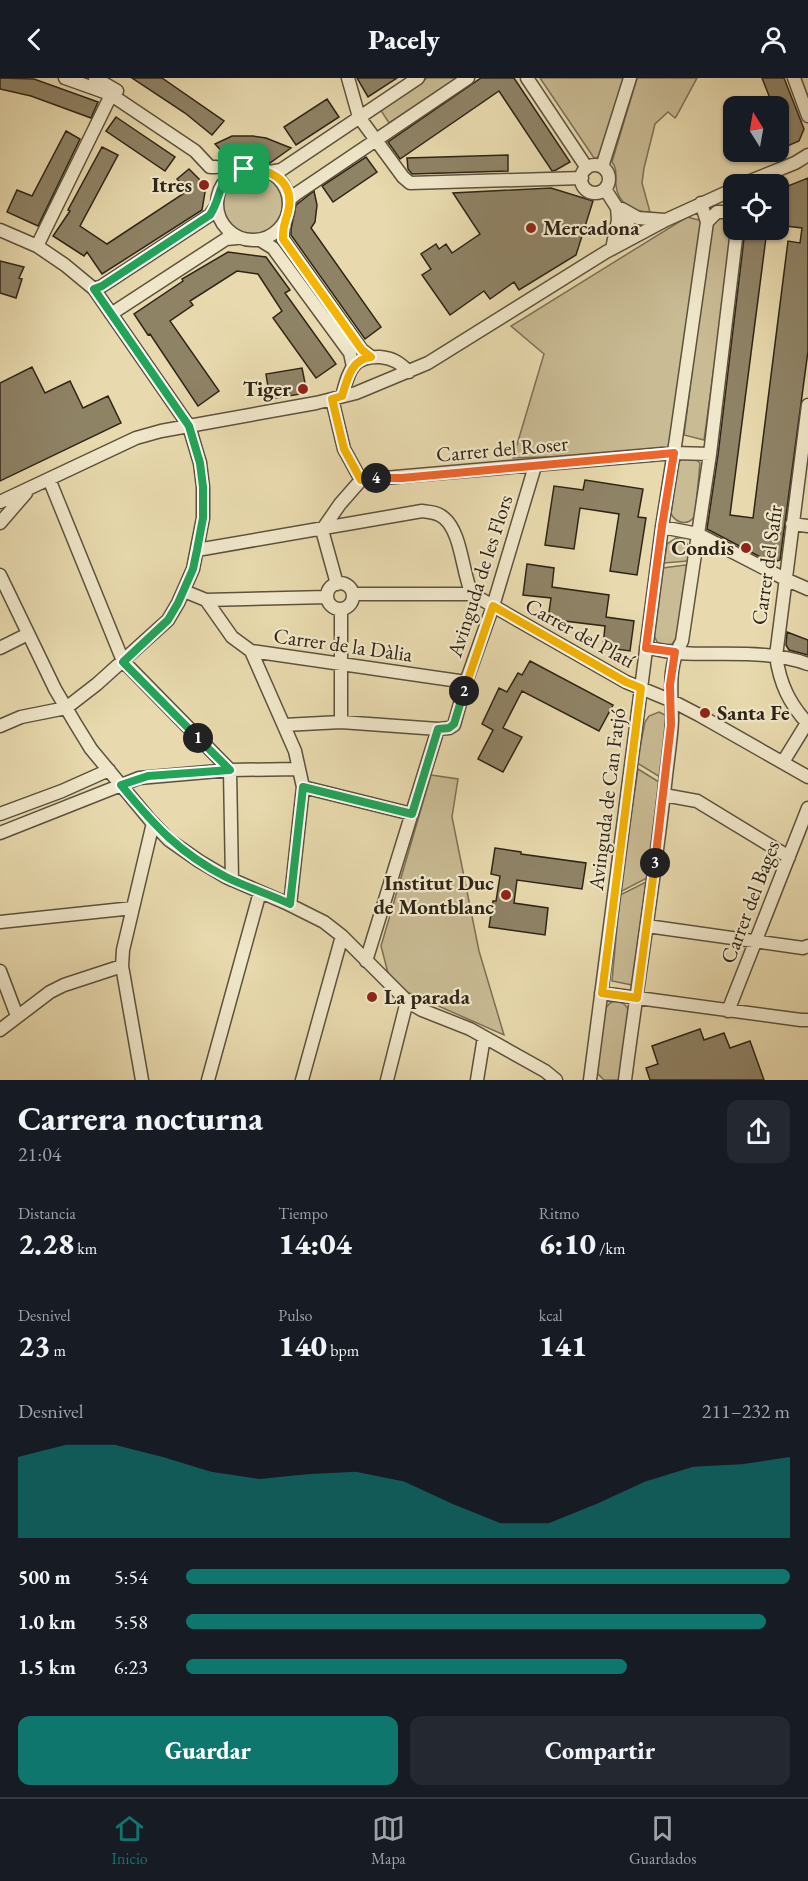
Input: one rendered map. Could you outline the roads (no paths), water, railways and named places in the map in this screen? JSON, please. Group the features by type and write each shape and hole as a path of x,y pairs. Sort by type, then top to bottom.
{"street":[{"path":"65,78 112,92"},
{"path":"95,78 112,92 180,132 214,161 216,168 227,179"},
{"path":"348,78 359,117 375,141 410,183 585,173 595,165 602,167 609,177 605,189 598,192 590,191 584,186 585,173 527,78"},
{"path":"269,172 281,171 418,78"},
{"path":"290,200 468,78"},
{"path":"602,167 630,78"},
{"path":"794,78 808,116"},
{"path":"37,246 112,92"},
{"path":"772,174 802,164 808,155"},
{"path":"111,314 226,239 254,241 273,235 282,226 290,200 287,189 269,172 257,168 244,169 232,174 217,194 216,212 221,224 237,238"},
{"path":"605,189 636,236"},
{"path":"0,502 136,438 337,398 409,372 428,363 612,249 666,220 723,194"},
{"name":"Avinguda de Can Fatjó","path":"589,1079 662,526 706,222 701,203"},
{"path":"94,289 210,215 216,205"},
{"path":"617,206 638,218 666,220"},
{"path":"612,249 618,220 617,206"},
{"path":"706,222 717,212 723,212"},
{"path":"282,226 283,239 362,350 371,357"},
{"path":"0,230 37,246 94,289 189,426 200,463 203,487 203,518 193,569 168,620 123,662 66,708 21,717 0,726"},
{"path":"260,240 273,248 350,353 353,368"},
{"path":"625,1080 664,795 672,723 670,685 675,652 682,641 710,454 736,240"},
{"path":"322,530 361,480 344,449 337,398 349,375 362,358 371,357 388,358 400,362 409,372"},
{"name":"Carrer del Safir","path":"807,723 790,700 779,678 776,656 792,524 804,467 808,405"},
{"name":"Carrer del Roser","path":"361,480 674,453 710,454"},
{"name":"Avinguda de les Flors","path":"438,729 449,728 454,724 493,606 535,465"},
{"path":"49,479 123,662 230,770 232,880"},
{"path":"0,523 29,490"},
{"path":"197,550 422,511 443,516 450,524 456,537 467,584 472,594 353,594"},
{"path":"0,515 0,523"},
{"path":"792,524 808,526"},
{"path":"662,526 698,534 808,589"},
{"path":"322,530 337,584"},
{"path":"0,575 55,689 91,748 169,840 232,880 290,904 324,922 342,936 407,1001 484,1037 545,1071 556,1080"},
{"path":"337,584 347,585 353,594 350,605 341,609 330,604 327,597 329,589 337,584"},
{"path":"184,591 206,600 327,597"},
{"name":"Carrer del Platí","path":"472,594 626,682 672,701 808,777"},
{"path":"206,600 232,637 251,651 295,751 303,787 290,904"},
{"path":"341,609 343,665 341,722"},
{"path":"0,648 28,634"},
{"path":"646,648 675,652 776,656 808,664"},
{"name":"Carrer de la Dàlia","path":"251,651 466,682"},
{"path":"284,725 341,722 438,729 366,962"},
{"path":"783,762 807,723"},
{"path":"0,833 148,776 230,770 299,769"},
{"path":"0,814 62,791 109,770"},
{"path":"303,787 412,814"},
{"path":"664,795 697,801 789,857"},
{"name":"Carrer del Bages","path":"728,1011 808,808"},
{"path":"142,1080 122,966 123,950 153,823"},
{"path":"208,1080 260,892"},
{"path":"0,922 133,908"},
{"path":"646,926 803,948 808,946"},
{"path":"302,1080 342,936"},
{"path":"0,1030 50,992 64,985 122,966"},
{"path":"0,971 17,1016"},
{"path":"602,993 808,1020"},
{"path":"387,1080 407,1001"},
{"path":"477,1080 484,1037"}],"place":[{"name":"Itres","path":"204,185"},
{"name":"Mercadona","path":"531,228"},
{"name":"Tiger","path":"303,389"},
{"name":"Condis","path":"746,548"},
{"name":"Santa Fe","path":"705,713"},
{"name":"Institut Duc de Montblanc","path":"506,895"},
{"name":"La parada","path":"372,997"}]}
